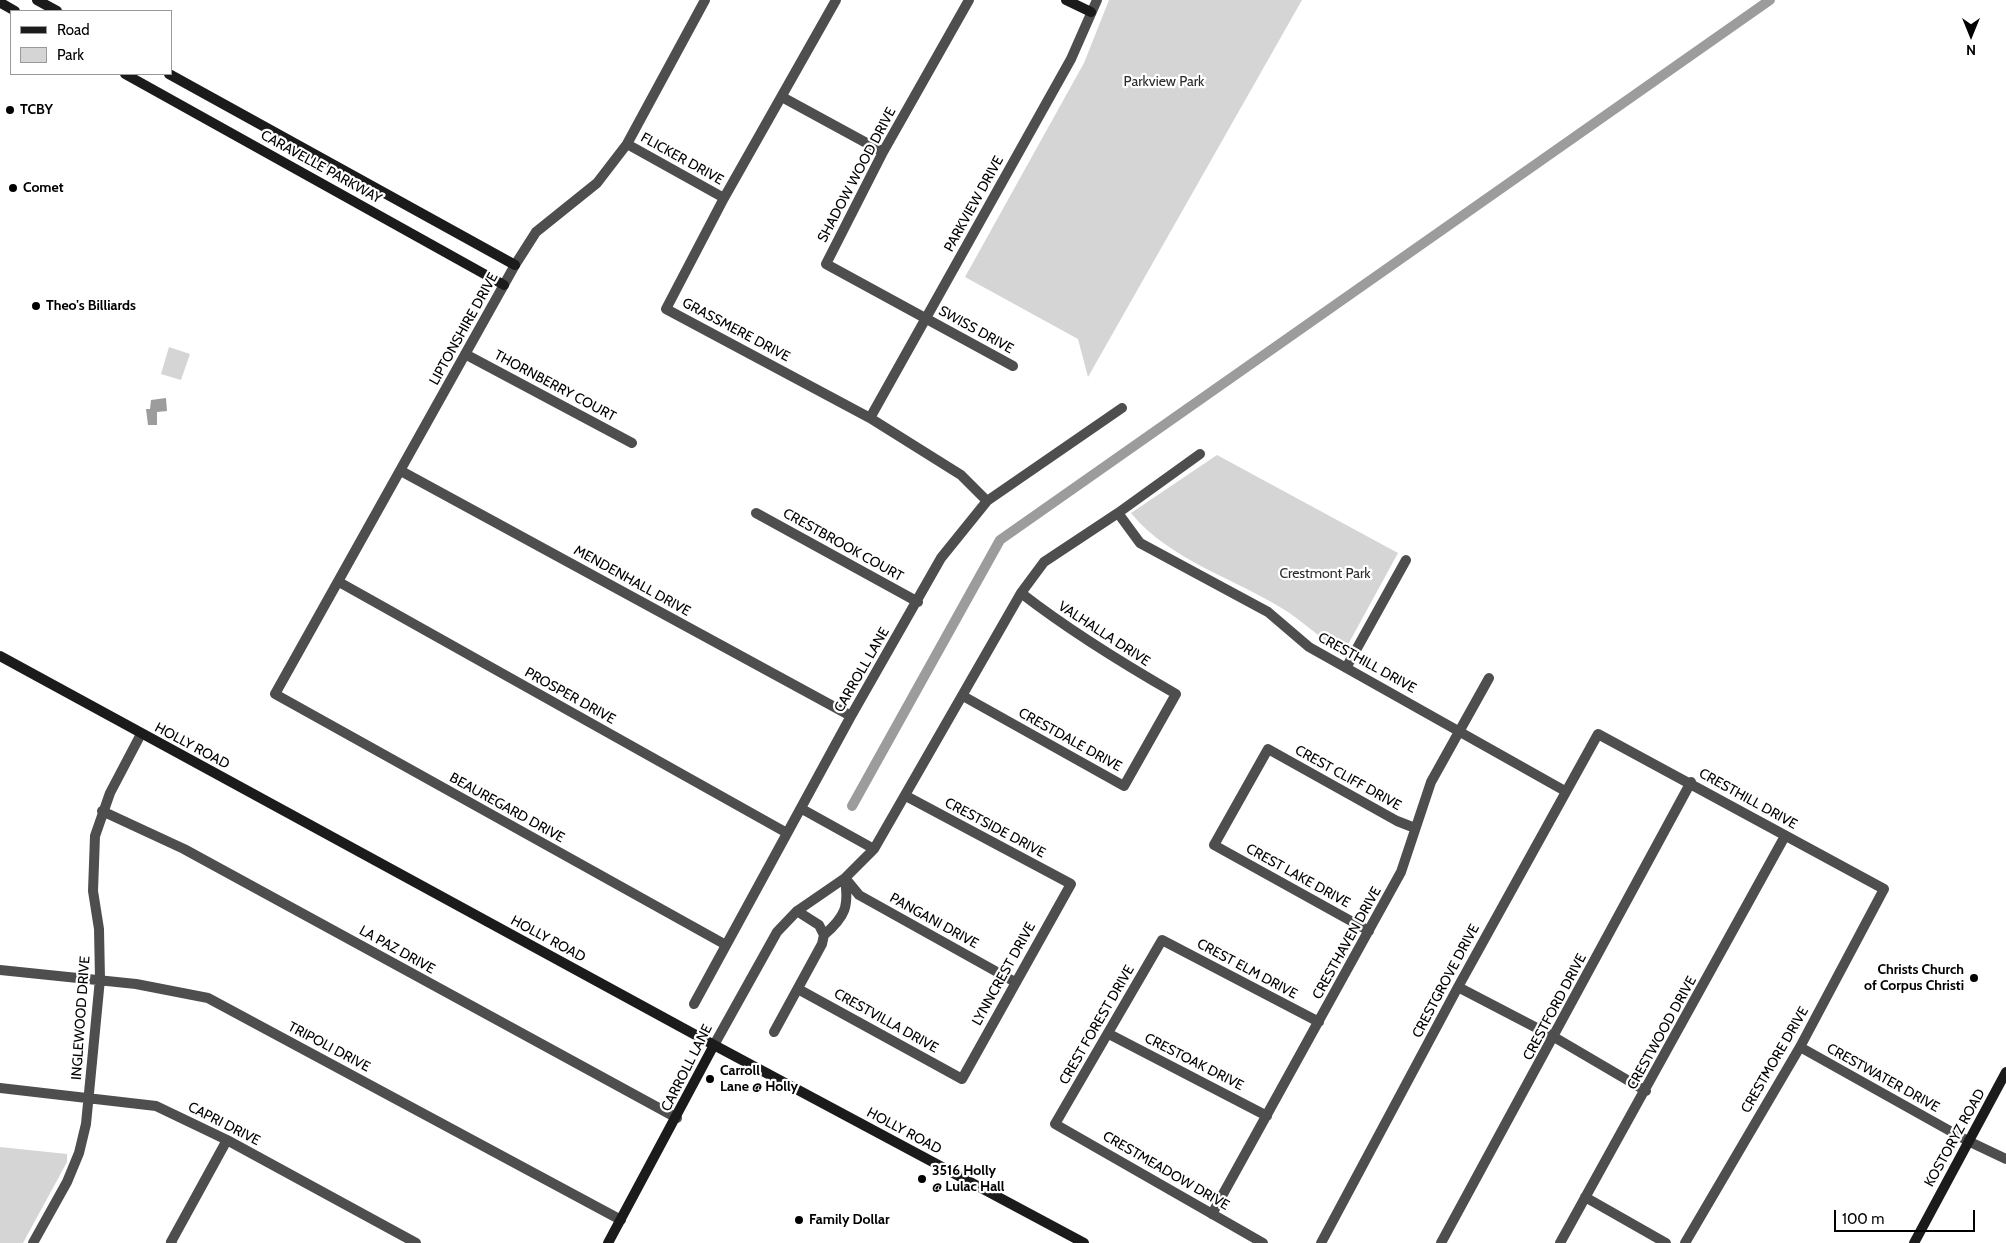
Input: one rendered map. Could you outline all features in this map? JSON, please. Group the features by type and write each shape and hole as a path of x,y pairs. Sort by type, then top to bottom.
{"main road":[{"path":"37,0 55,10"},
{"path":"1066,0 1091,12"},
{"path":"1,3 13,10"},
{"name":"CARAVELLE PARKWAY","path":"127,75 504,285"},
{"name":"CARAVELLE PARKWAY","path":"171,75 515,265"},
{"name":"HOLLY ROAD","path":"0,656 714,1046 1084,1243"},
{"name":"CARROLL LANE","path":"608,1243 677,1118 714,1046"},
{"name":"KOSTORYZ ROAD","path":"1914,1243 2006,1072"}],"street":[{"name":"LIPTONSHIRE DRIVE","path":"276,694 515,265 536,232 597,183 627,144 705,0"},
{"name":"GRASSMERE DRIVE","path":"836,0 724,198 666,309 870,418 961,475 987,501"},
{"name":"SHADOW WOOD DRIVE","path":"926,318 826,264 883,152 969,0"},
{"name":"PARKVIEW DRIVE","path":"870,418 1071,59 1097,0"},
{"path":"782,97 883,152"},
{"name":"FLICKER DRIVE","path":"627,144 724,198"},
{"name":"SWISS DRIVE","path":"926,318 1013,366"},
{"name":"THORNBERRY COURT","path":"465,354 632,443"},
{"name":"CARROLL LANE","path":"694,1004 851,716 942,558 987,501 1122,408"},
{"name":"CARROLL LANE","path":"714,1046 776,932 798,911 845,878 874,849 1021,593 1044,562 1118,513 1200,454"},
{"name":"MENDENHALL DRIVE","path":"400,471 851,716"},
{"name":"CRESTBROOK COURT","path":"756,512 918,602"},
{"name":"CRESTHILL DRIVE","path":"1118,513 1140,543 1268,612 1309,647 1565,790"},
{"path":"1346,668 1406,560"},
{"name":"PROSPER DRIVE","path":"339,582 787,833"},
{"name":"VALHALLA DRIVE","path":"1021,593 1056,621 1105,653 1176,694"},
{"name":"CRESTHAVEN DRIVE","path":"1212,1214 1401,872 1431,782 1489,678"},
{"name":"BEAUREGARD DRIVE","path":"276,694 726,945"},
{"name":"CRESTDALE DRIVE","path":"962,696 1124,786 1176,694"},
{"name":"INGLEWOOD DRIVE","path":"33,1243 67,1182 79,1153 89,1096 100,980 99,929 93,891 92,865 95,836 102,811 141,734"},
{"name":"CRESTHILL DRIVE","path":"1598,734 1691,782 1884,889"},
{"name":"CRESTGROVE DRIVE","path":"1321,1243 1565,790 1598,734"},
{"name":"CREST CLIFF DRIVE","path":"1214,845 1268,749 1396,821 1415,828"},
{"name":"CRESTFORD DRIVE","path":"1441,1243 1691,782"},
{"name":"CRESTSIDE DRIVE","path":"906,796 1071,884"},
{"path":"802,809 874,849"},
{"name":"LA PAZ DRIVE","path":"102,811 192,854 677,1118"},
{"name":"CRESTWOOD DRIVE","path":"1560,1243 1786,836"},
{"name":"CREST LAKE DRIVE","path":"1214,845 1369,931"},
{"path":"774,1032 822,944 824,934 835,925 848,902 845,878"},
{"name":"PANGANI DRIVE","path":"845,878 859,895 1015,982"},
{"name":"LYNNCREST DRIVE","path":"962,1078 1071,884"},
{"name":"CRESTMORE DRIVE","path":"1685,1243 1800,1047 1884,889"},
{"path":"798,911 819,925 824,934"},
{"name":"CREST ELM DRIVE","path":"1162,940 1318,1022"},
{"name":"CREST FOREST DRIVE","path":"1055,1124 1162,940"},
{"name":"TRIPOLI DRIVE","path":"0,970 136,984 208,998 621,1220"},
{"path":"1458,987 1554,1037 1646,1090"},
{"name":"CRESTVILLA DRIVE","path":"798,988 962,1078"},
{"name":"CRESTOAK DRIVE","path":"1109,1034 1267,1116"},
{"name":"CRESTWATER DRIVE","path":"1800,1047 1968,1141 2006,1159"},
{"name":"CAPRI DRIVE","path":"0,1088 89,1096 156,1106 227,1140 416,1243"},
{"name":"CRESTMEADOW DRIVE","path":"1055,1124 1263,1243"},
{"path":"172,1243 227,1140"},
{"path":"1585,1197 1666,1243"}],"green space":[{"name":"Parkview Park","path":"1109,0 1302,0 1088,377 1078,339 965,277 1084,63"},
{"path":"169,347 190,354 181,380 161,374"},
{"name":"Crestmont Park","path":"1217,455 1398,553 1344,652 1268,600 1184,557 1147,530 1131,513"},
{"path":"0,1147 67,1154 67,1162 23,1243 0,1243"}],"shaded area":[{"path":"166,398 167,411 157,412 157,425 148,425 146,409 150,409 151,400"}],"waterway":[{"path":"852,806 1000,540 1770,0"}],"place":[{"name":"TCBY","path":"10,110"},
{"name":"Comet","path":"13,188"},
{"name":"Theo's Billiards","path":"36,306"},
{"name":"Christs Church of Corpus Christi","path":"1974,978"},
{"name":"Carroll Lane @ Holly","path":"710,1079"},
{"name":"3516 Holly @ Lulac Hall","path":"922,1179"},
{"name":"Family Dollar","path":"799,1220"}]}
